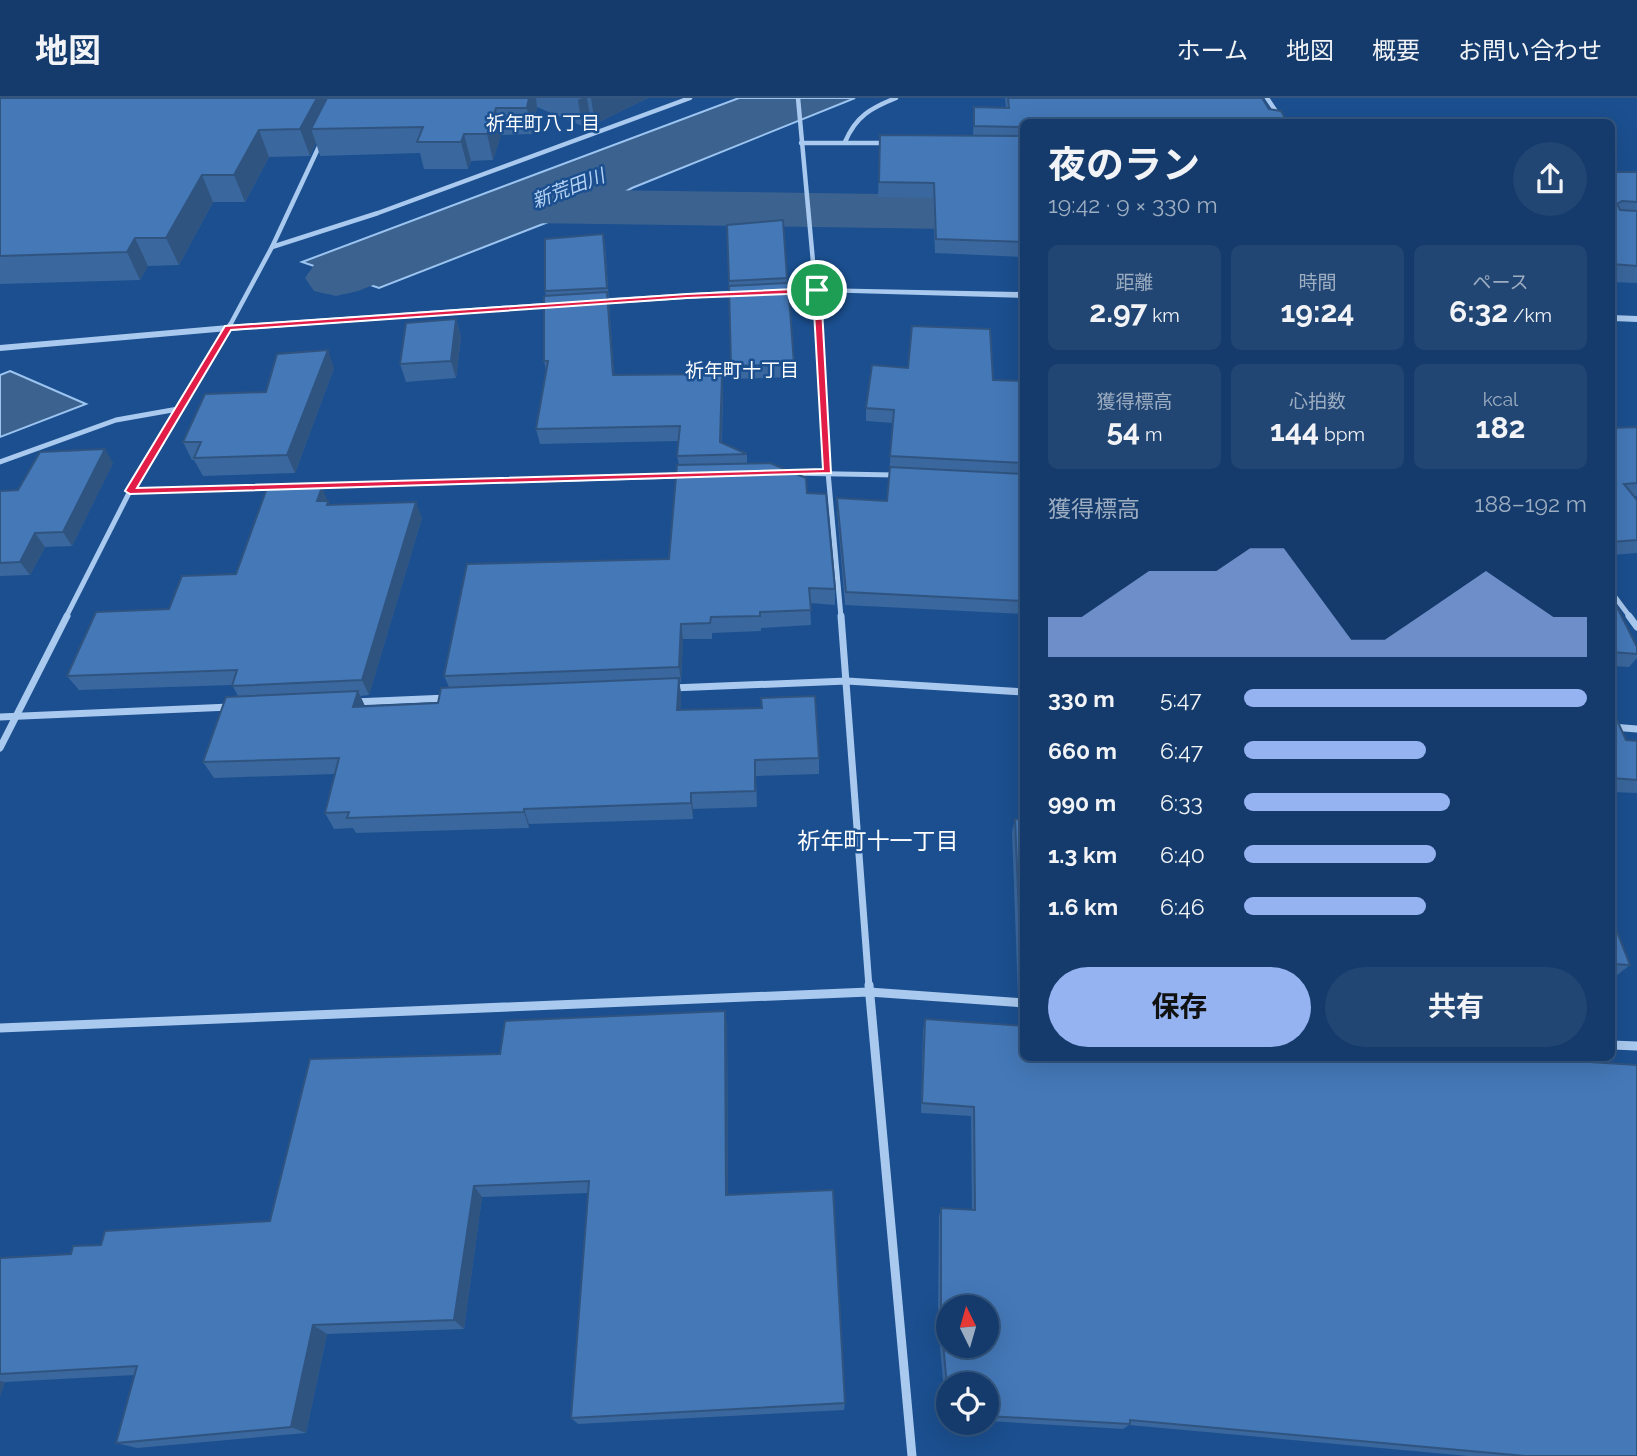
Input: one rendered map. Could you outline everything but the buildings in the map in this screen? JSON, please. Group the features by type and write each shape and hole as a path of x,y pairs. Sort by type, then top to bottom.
{"street":[{"path":"272,247 378,213 690,98"},
{"path":"798,98 817,290 828,471 847,681 869,992 912,1456"},
{"path":"845,142 852,124 865,110 896,98"},
{"path":"1267,98 1281,119"},
{"path":"0,748 130,491 228,328 272,247 324,135"},
{"path":"801,142 900,143"},
{"path":"765,293 817,290 1020,295"},
{"path":"590,303 752,293"},
{"path":"0,348 228,328 562,305"},
{"path":"1615,318 1637,319"},
{"path":"0,462 116,420 178,408"},
{"path":"773,473 828,471 906,476"},
{"path":"130,491 691,475"},
{"path":"1615,597 1637,627"},
{"path":"668,689 847,681 1020,692"},
{"path":"352,702 462,698"},
{"path":"0,717 242,707"},
{"path":"1615,727 1637,729"},
{"path":"0,1028 869,992 1020,1003"},
{"path":"1615,1045 1637,1046"}],"water":[{"path":"739,98 855,98 632,188 585,214 561,217 379,288 302,262"},
{"path":"10,371 86,404 0,437 0,375"}],"waterway":[{"path":"526,206 1020,213"},
{"name":"新荒田川","path":"336,278 460,231"}],"district":[{"name":"祈年町八丁目","path":"543,123"},
{"name":"祈年町十丁目","path":"742,370"},
{"name":"祈年町十一丁目","path":"878,841"}],"route":[{"path":"817,290 828,471 130,491 228,328 687,296 817,290"}]}
